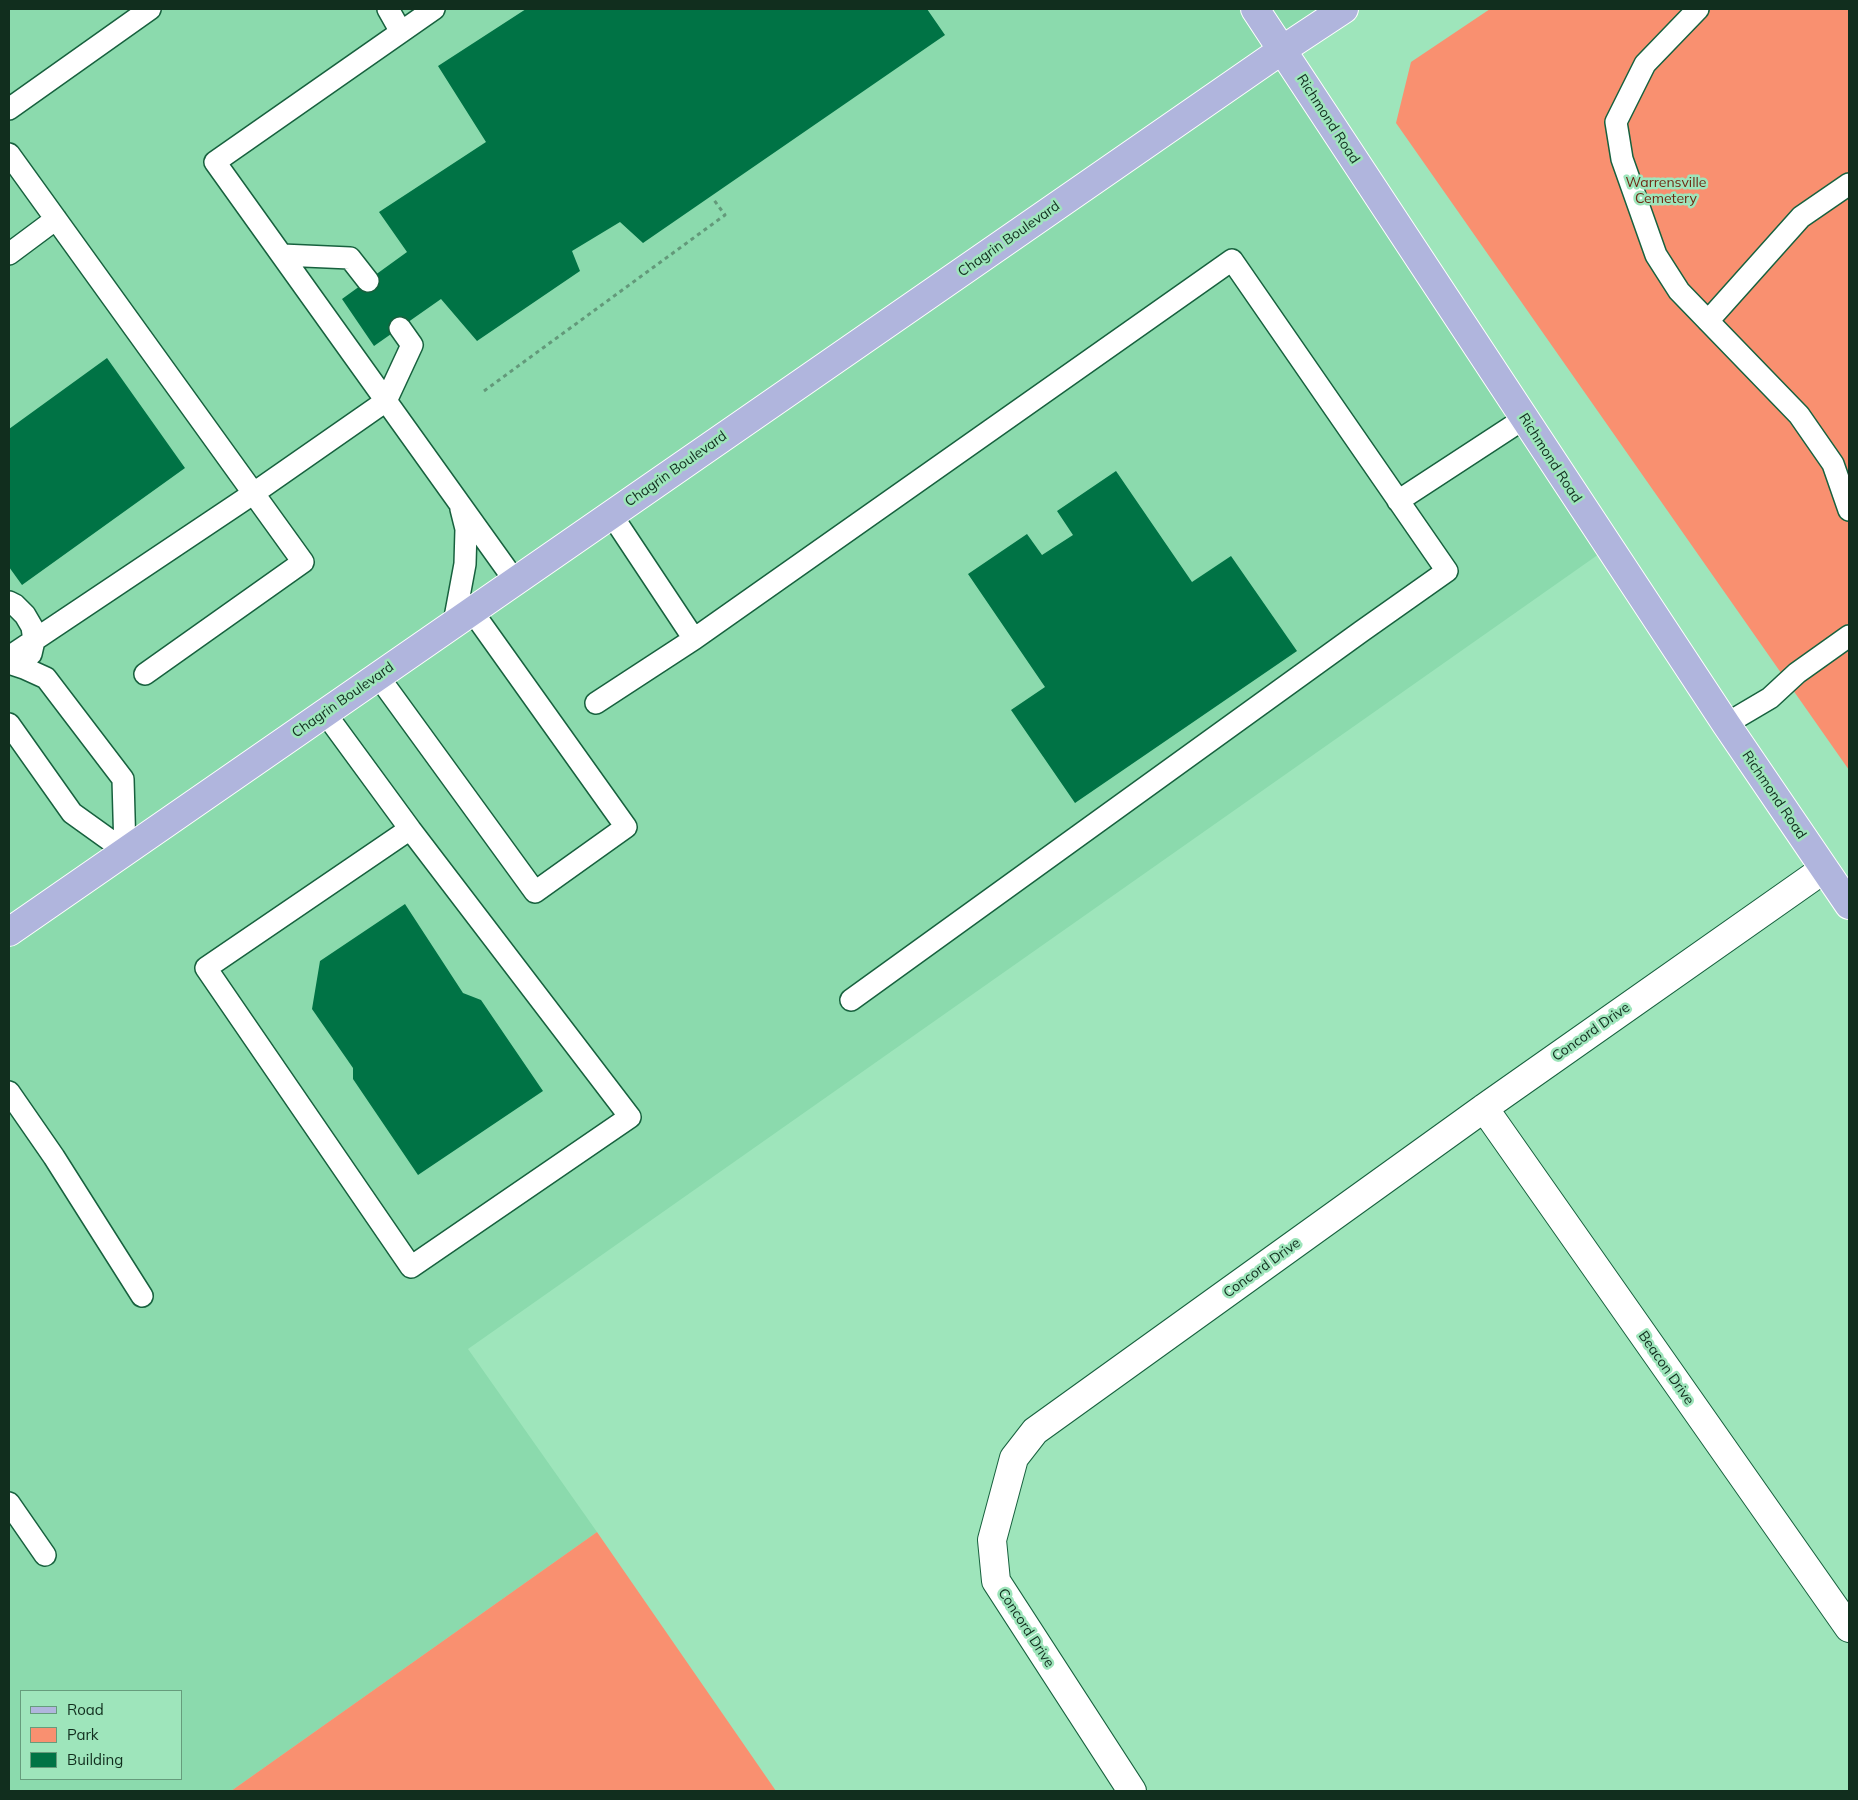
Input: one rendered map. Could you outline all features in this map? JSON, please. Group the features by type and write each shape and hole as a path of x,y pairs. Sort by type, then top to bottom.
{"main road":[{"name":"Richmond Road","path":"1254,9 1726,724 1849,904"},
{"name":"Chagrin Boulevard","path":"9,932 1282,50 1344,9"}],"street":[{"name":"Concord Drive","path":"1132,1791 996,1581 992,1540 1014,1458 1035,1431 1484,1108 1824,868"},
{"name":"Beacon Drive","path":"1484,1108 1849,1628"}],"lane":[{"path":"9,109 150,9"},
{"path":"388,9 401,32"},
{"path":"434,9 215,162 515,581"},
{"path":"1698,9 1645,64 1616,122 1622,159 1656,255 1679,290 1799,415 1833,464 1849,510"},
{"path":"9,154 303,562 145,674"},
{"path":"1708,321 1801,217 1849,184"},
{"path":"9,254 56,219"},
{"path":"282,255 350,258 368,281"},
{"path":"596,703 694,639 1232,260 1447,571 1354,636 851,1000"},
{"path":"34,641 254,493 386,401 412,345 400,328"},
{"path":"1398,501 1525,418"},
{"path":"378,676 535,892 626,827 463,617 466,529 463,513 453,493"},
{"path":"611,514 694,639"},
{"path":"9,602 25,615 32,627 34,641 31,655 13,667"},
{"path":"1726,724 1770,698 1797,674 1849,636"},
{"path":"13,667 46,678 123,779 126,851"},
{"path":"325,713 410,829 630,1117 411,1267 206,968 410,829"},
{"path":"9,724 72,813 126,851"},
{"path":"9,1092 54,1157 142,1296"},
{"path":"9,1503 45,1555"}],"path":[{"path":"484,390 725,215 714,200"}],"shaded area":[{"path":"9,9 1342,9 1283,50 1609,547 468,1349 597,1532 231,1791 9,1791"}],"green space":[{"name":"Warrensville Cemetery","path":"1490,9 1849,9 1849,770 1396,123 1411,62"},
{"path":"597,1532 776,1791 231,1791"}],"building":[{"path":"526,9 927,9 945,35 643,243 620,222 572,251 580,271 477,341 441,299 374,346 342,299 407,252 379,212 486,142 438,66"},
{"path":"107,358 185,468 22,585 9,567 9,429"},
{"path":"1116,471 1192,582 1231,556 1297,651 1075,803 1011,710 1045,687 968,574 1027,534 1042,555 1073,535 1057,511"},
{"path":"405,904 463,993 481,1000 543,1091 418,1175 353,1079 353,1068 312,1009 320,961"}]}
